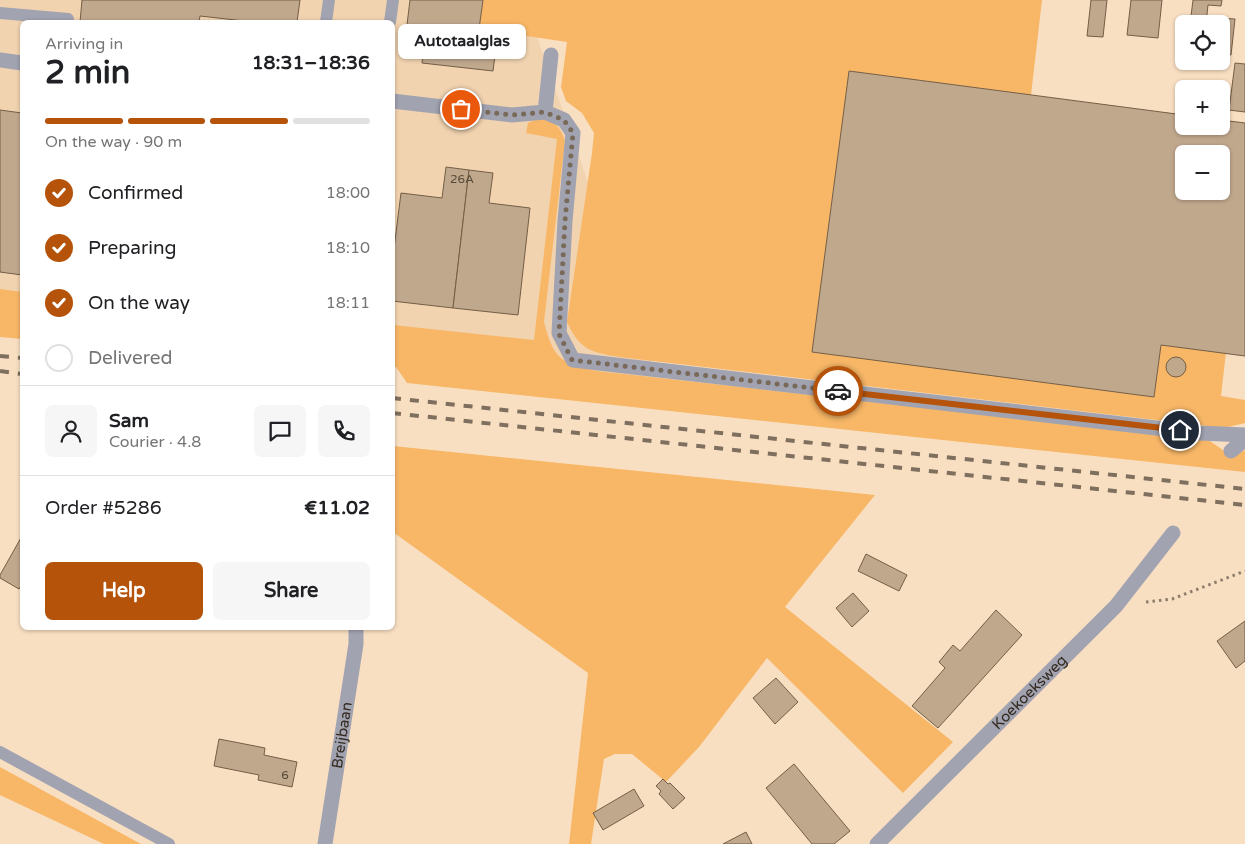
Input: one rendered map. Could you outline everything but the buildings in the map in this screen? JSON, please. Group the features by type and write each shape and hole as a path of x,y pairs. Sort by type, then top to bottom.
{"street":[{"path":"545,112 551,55"},
{"path":"0,60 20,63"},
{"path":"395,101 512,115 545,112 564,120 573,133 565,221 559,334 572,360 1199,433 1245,435"},
{"path":"1231,451 1245,439"},
{"name":"Koekoeksweg","path":"877,844 1116,606 1173,533"},
{"name":"Breijbaan","path":"325,844 354,654 356,630"}],"lane":[{"path":"326,20 329,0"},
{"path":"390,20 392,0"},
{"path":"0,13 68,20"},
{"path":"0,752 169,844"}],"path":[{"path":"1116,606 1172,599 1245,571"}],"shaded area":[{"path":"0,0 524,0 658,381 395,351 395,20 20,20 20,308 0,305"},
{"path":"483,0 1042,0 1031,95 849,71 812,352 1154,397 1161,345 1226,352 1221,396 1245,400 1245,423 1224,428 619,357 587,348 577,339 567,322 594,133 582,113 566,101 561,87 567,42 479,29"},
{"path":"537,119 548,120 556,124 565,141 544,322 555,352 567,362 597,371 1207,439 1233,457 1245,450 1245,472 407,383 395,367 395,325 534,340 557,139 526,133 528,123"},
{"path":"0,289 20,292 20,339 0,337"},
{"path":"395,446 875,495 785,607 953,742 903,793 767,658 699,747 666,782 632,754 615,754 604,759 591,844 569,844 588,673 395,533"},
{"path":"0,767 141,844 104,844 0,795"}],"railway":[{"path":"0,356 20,358"},
{"path":"0,371 20,374"},
{"path":"395,398 1245,489"},
{"path":"395,413 1245,505"}],"way so far":[{"path":"461,109 512,115 545,112 564,120 573,133 565,221 559,334 572,360 838,391"}],"place":[{"name":"Autotaalglas","path":"461,109"}],"route":[{"path":"838,391 1180,430"}]}
